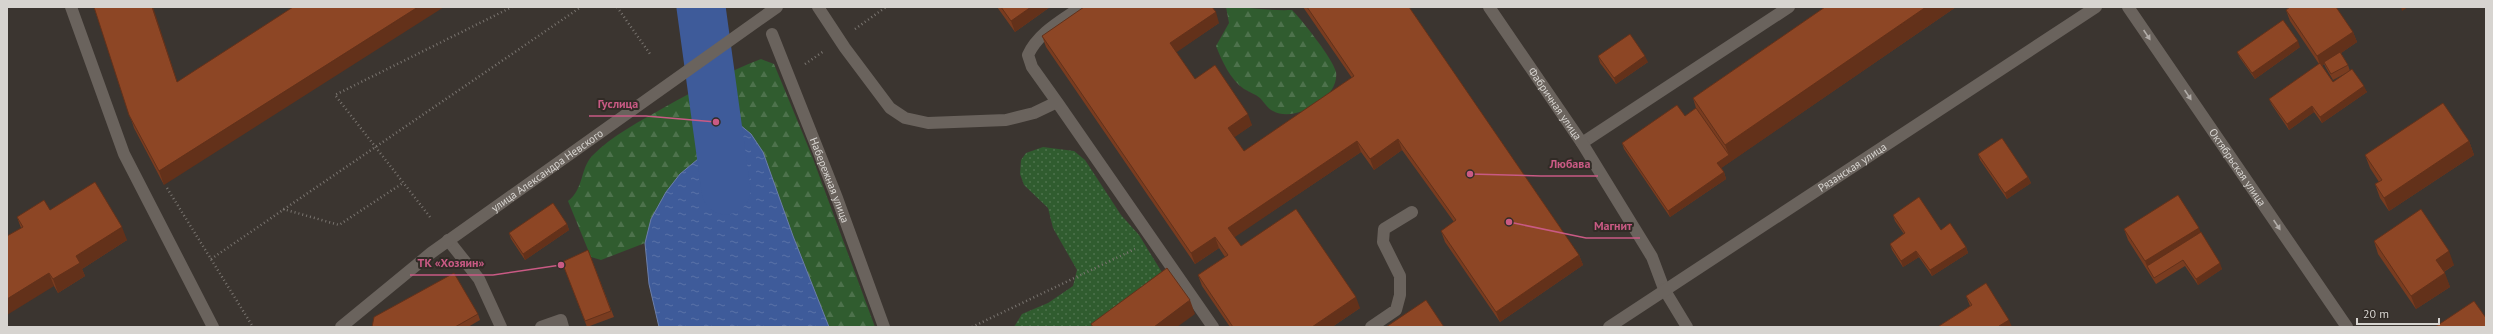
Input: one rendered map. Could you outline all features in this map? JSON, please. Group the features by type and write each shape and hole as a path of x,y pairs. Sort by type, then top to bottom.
{"street":[{"path":"71,7 124,154 213,327"},
{"name":"улица Александра Невского","path":"341,327 448,240 594,135 675,80 777,7"},
{"path":"818,7 840,40 890,108 906,118 928,123 1006,120 1034,113 1057,102"},
{"path":"1081,7 1047,31 1033,44 1028,55 1032,67 1154,240 1213,327"},
{"name":"Фабричная улица","path":"1489,7 1582,143 1652,257 1664,289 1687,327"},
{"path":"1582,143 1789,7"},
{"name":"Рязанская улица","path":"1609,327 1664,289 2096,7"},
{"name":"Октябрьская улица","path":"2128,7 2347,327"},
{"name":"Набережная улица","path":"772,34 837,198 884,327"},
{"path":"1371,327 1396,310 1400,295 1400,276 1382,242 1384,229 1412,212"},
{"path":"448,240 479,279 501,327"},
{"path":"541,327 561,320 563,327"}],"path":[{"path":"430,217 335,95 512,7"},
{"path":"211,259 581,7"},
{"path":"617,7 650,54"},
{"path":"789,76 886,7"},
{"path":"283,209 339,225 403,183"},
{"path":"164,185 253,327"},
{"path":"972,327 1154,240"}],"green space":[{"path":"1226,7 1292,10 1317,40 1334,66 1336,72 1335,82 1331,91 1314,106 1292,114 1282,114 1271,110 1260,98 1239,85 1224,64 1216,46 1229,23"},
{"path":"761,59 774,64 812,156 875,327 829,327 793,236 763,152 703,134 698,159 680,174 651,219 645,243 601,260 591,257 568,201 577,191 585,167 592,156 608,141 637,123 712,82"},
{"path":"1043,147 1074,151 1085,160 1121,215 1139,235 1166,279 1101,327 1014,327 1022,314 1048,303 1073,286 1077,270 1053,228 1048,208 1024,185 1020,174 1021,160 1026,153"}],"water":[{"path":"734,120 751,134 763,152 793,236 829,327 659,327 649,284 645,243 651,219 666,192 680,174 698,159 703,134 707,128 716,122"}],"building":[{"path":"94,7 152,7 177,82 293,7 418,7 159,171 129,115"},
{"path":"1001,7 1031,7 1011,21"},
{"path":"1084,7 1212,7 1216,12 1170,43 1195,79 1215,65 1248,114 1228,128 1244,151 1354,76 1307,7 1409,7 1579,255 1496,312 1441,231 1456,220 1398,139 1370,159 1357,141 1228,228 1241,246 1296,209 1356,297 1312,327 1233,327 1198,275 1228,255 1215,237 1191,253 1042,36"},
{"path":"1825,7 1926,7 1725,145 1693,98"},
{"path":"2290,7 2336,7 2353,32 2317,56 2286,10"},
{"path":"2283,20 2298,41 2252,73 2237,52"},
{"path":"1630,34 1645,56 1614,78 1598,56"},
{"path":"2340,52 2348,65 2331,74 2324,62"},
{"path":"2320,63 2333,82 2352,69 2364,86 2320,117 2312,106 2287,124 2269,99"},
{"path":"2443,103 2469,141 2384,198 2375,184 2382,180 2365,155"},
{"path":"1677,105 1685,116 1696,108 1729,155 1717,163 1724,172 1668,211 1622,143"},
{"path":"2002,138 2028,177 2005,193 1978,154"},
{"path":"95,182 122,227 76,256 80,263 53,279 49,273 7,299 7,236 23,227 17,217 44,200 50,210"},
{"path":"2178,195 2199,228 2145,261 2124,229"},
{"path":"1919,197 1941,230 1950,223 1966,247 1930,270 1916,251 1901,261 1890,244 1905,233 1893,215"},
{"path":"553,203 567,224 523,254 509,233"},
{"path":"2421,209 2449,251 2436,260 2445,273 2411,296 2374,241"},
{"path":"2201,232 2220,263 2196,279 2183,260 2154,278 2147,266"},
{"path":"588,250 611,311 585,321 562,262"},
{"path":"1167,268 1190,300 1154,327 1093,327 1091,324"},
{"path":"454,273 478,314 455,327 372,327 374,317"},
{"path":"1986,283 2009,320 1999,326 2000,327 1939,326 1972,305 1966,296"},
{"path":"1426,300 1444,327 1386,327"},
{"path":"2474,301 2486,318 2486,327 2435,327"}],"waterway":[{"path":"701,7 726,190"}],"place":[{"name":"Гуслица","path":"716,122"},
{"name":"Любава","path":"1470,174"},
{"name":"Магнит","path":"1509,222"},
{"name":"ТК «Хозяин»","path":"561,265"}]}
